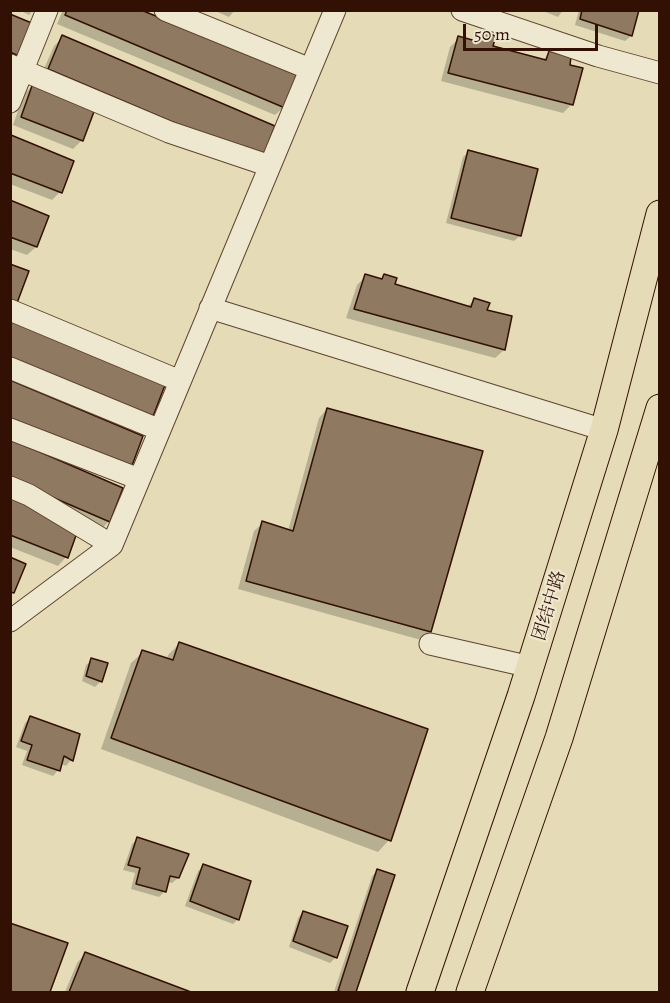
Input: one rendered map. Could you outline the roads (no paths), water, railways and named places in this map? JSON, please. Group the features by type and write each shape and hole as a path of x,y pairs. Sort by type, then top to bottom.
{"main road":[{"name":"团结中路","path":"420,993 531,667 604,430 660,214"},
{"path":"470,993 559,738 660,408"}],"street":[{"path":"10,102 17,68 47,10"},
{"path":"165,10 310,69"},
{"path":"12,619 112,545 335,10"},
{"path":"462,10 597,56 660,73"},
{"path":"17,68 169,132 270,166"},
{"path":"210,308 604,430"},
{"path":"10,310 180,381"},
{"path":"10,368 160,430"},
{"path":"10,429 139,479"},
{"path":"10,487 29,495 112,545"},
{"path":"430,644 531,667"}]}
